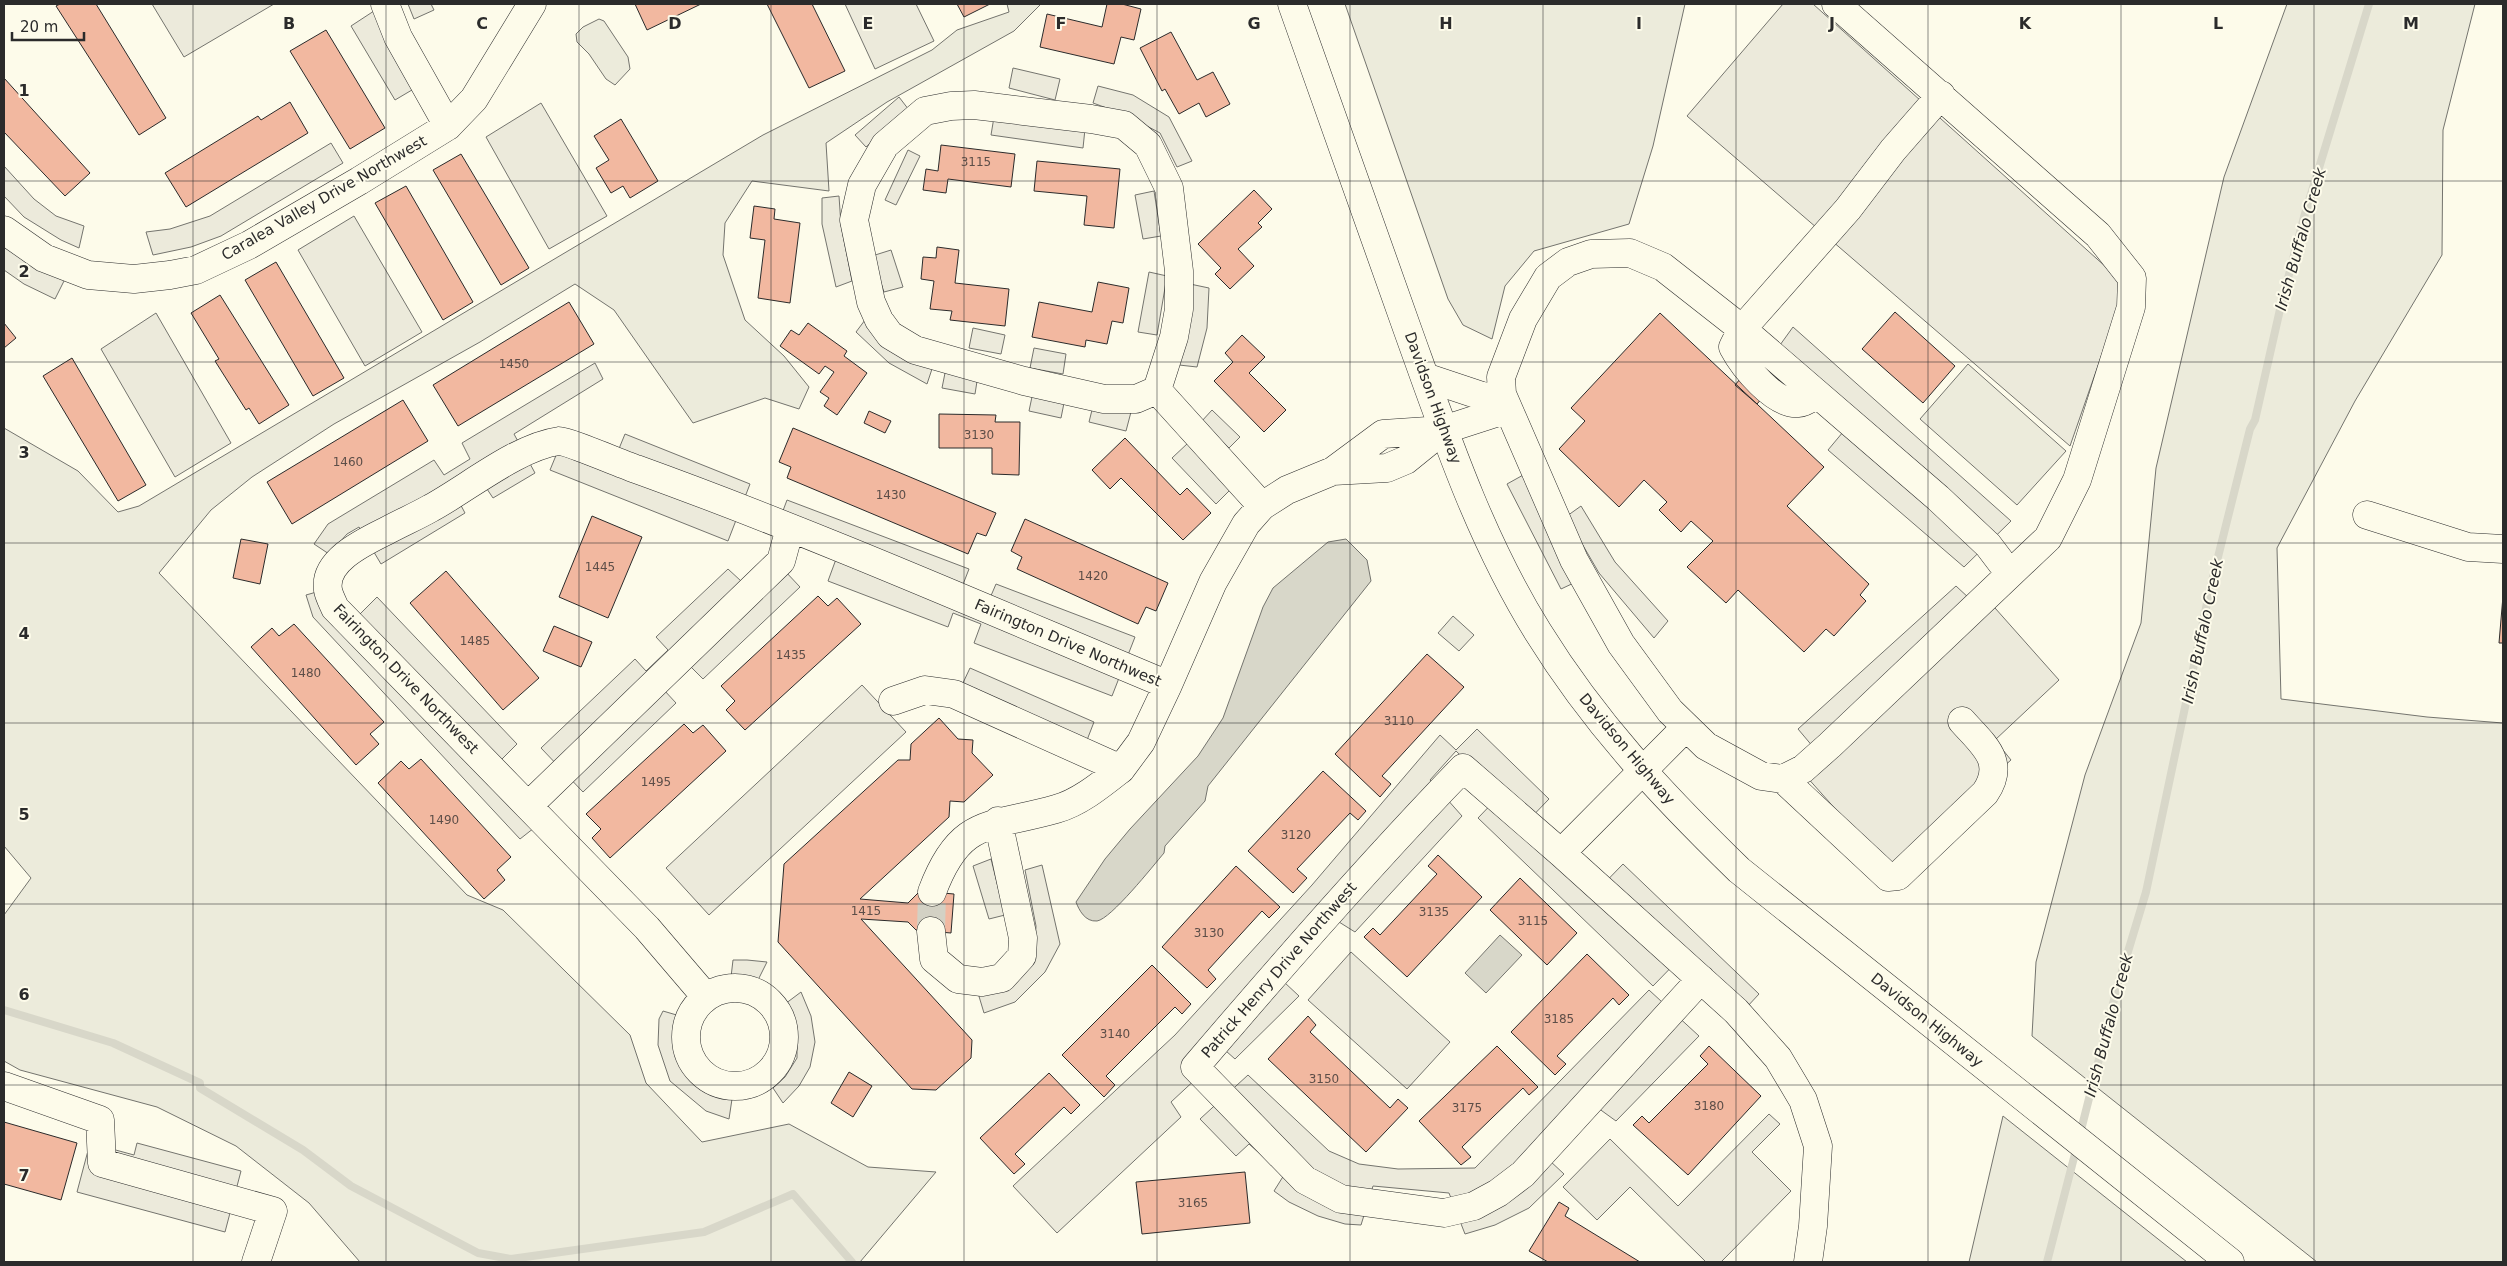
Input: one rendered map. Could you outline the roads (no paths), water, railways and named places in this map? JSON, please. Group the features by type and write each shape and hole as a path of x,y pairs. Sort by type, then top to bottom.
{"street":[{"path":"385,4 398,37 448,126"},
{"name":"Caralea Valley Drive Northwest","path":"4,230 44,258 88,275 134,278 170,276 196,270 257,240 359,182 448,126 474,99 532,4"},
{"name":"Davidson Highway","path":"1292,4 1443,430 1490,542 1537,631 1595,716 1668,801 1739,870 2230,1262"},
{"path":"1836,4 2098,235 2132,278 2131,307 2077,480 2048,538 1824,751 1803,769 1783,779 1761,776 1706,746 1686,727 1670,711 1616,636 1574,560 1505,402 1501,377 1523,319 1548,277 1568,262 1591,254 1630,253 1662,266 1742,329 1988,545 2010,574"},
{"path":"1742,329 1848,208 1893,150 1941,95"},
{"path":"974,105 1091,119 1124,126 1148,146 1169,188 1179,271 1179,309 1174,337 1157,390 1136,399 1104,399 1024,381 915,350 890,335 871,302 854,220 862,185 885,145 926,111 951,106 974,105"},
{"path":"1425,377 1505,402"},
{"path":"1157,390 1262,506"},
{"name":"Fairington Drive Northwest","path":"706,997 647,928 335,608 327,589 334,566 354,547 432,508 504,463 545,444 562,440 872,560 1168,686 1213,582 1246,524 1262,506 1286,490 1333,471 1384,434 1443,430 1505,402"},
{"path":"2367,515 2468,547 2503,549"},
{"path":"528,806 781,561 790,528"},
{"path":"932,892 942,864 962,838 998,821 1058,809 1100,786 1121,769 1141,742 1168,686"},
{"path":"894,701 925,690 954,694 1121,769"},
{"path":"1783,779 1888,877 1898,876 1915,862 1985,793 1995,774 1994,764 1988,750 1962,721"},
{"path":"1561,853 1641,770 1686,727"},
{"name":"Patrick Henry Drive Northwest","path":"1463,768 1701,979 1524,1174 1498,1193 1474,1206 1444,1213 1341,1199 1305,1180 1195,1067 1313,930 1406,827 1463,768"},
{"path":"931,931 934,959 958,979 982,982 1002,978 1022,956 1023,938 998,821"},
{"path":"1701,979 1736,1011 1778,1058 1804,1100 1818,1146 1813,1226 1808,1262"},
{"path":"4,1086 100,1120 102,1163 273,1211 256,1262"}],"waterway":[{"name":"Irish Buffalo Creek","path":"2080,1134 2117,988 2146,892 2210,589 2250,429 2255,420 2281,305 2304,217 2369,4"},
{"path":"4,1010 113,1043 200,1083 200,1088 303,1150 351,1186 478,1253 511,1259 704,1232 793,1194 852,1262"},
{"name":"Irish Buffalo Creek","path":"2047,1262 2077,1146"}],"tunnel":[{"path":"931,931 932,892"}]}
